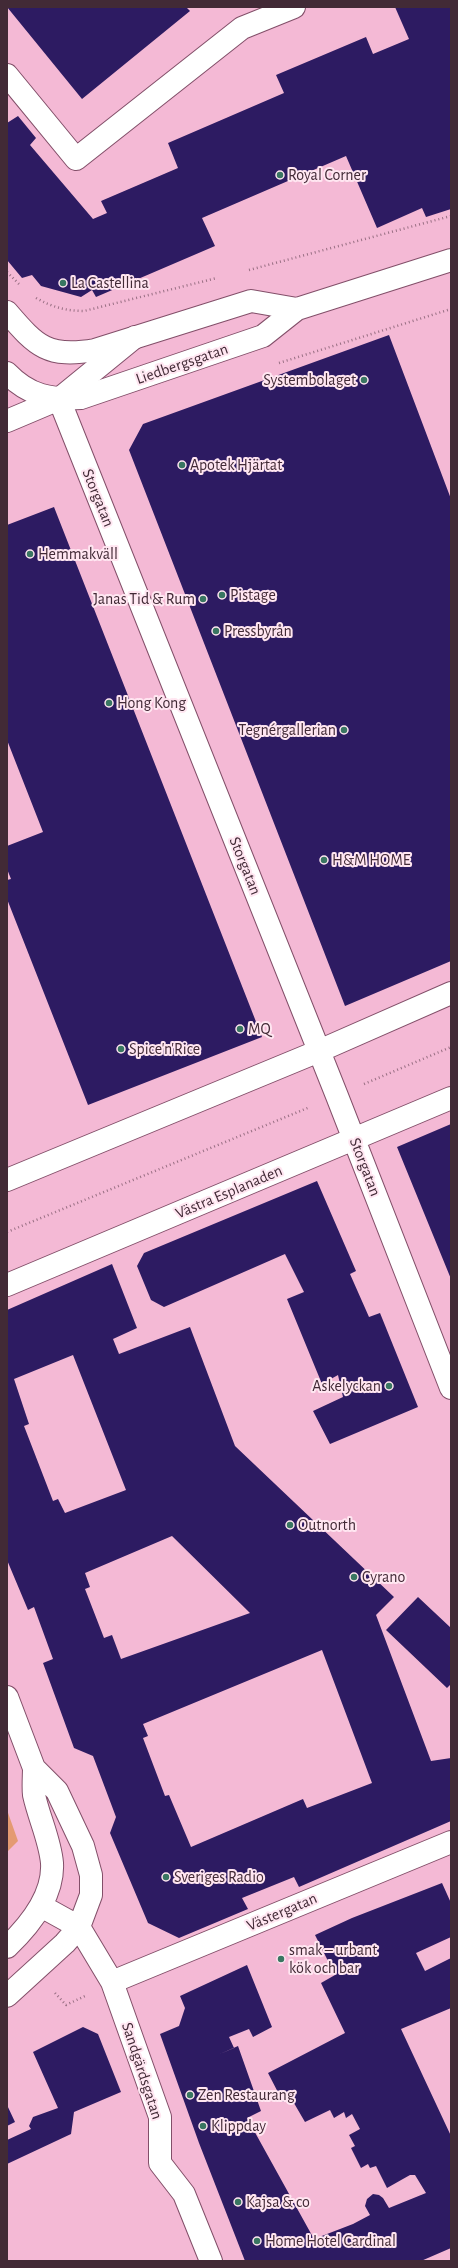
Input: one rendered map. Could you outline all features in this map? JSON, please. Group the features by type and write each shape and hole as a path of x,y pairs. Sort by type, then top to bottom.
{"street":[{"path":"7,75 76,159 242,28 294,7"},
{"name":"Liedbergsgatan","path":"7,421 59,399 93,394 263,336 297,309 451,260"},
{"name":"Liedbergsgatan","path":"7,312 33,341 51,351 61,353 95,350 251,301 297,309"},
{"name":"Liedbergsgatan","path":"59,399 137,336"},
{"path":"7,373 26,389 59,399"},
{"name":"Storgatan","path":"59,399 337,1096 451,1388"},
{"path":"7,1180 319,1051 451,993"},
{"name":"Västra Esplanaden","path":"7,1285 451,1098"},
{"path":"7,1697 34,1768 34,1794 47,1839 52,1864 49,1886 40,1906 7,1947"},
{"path":"7,1996 65,1943 79,1927 91,1895 91,1875 84,1846 57,1791 34,1768"},
{"name":"Västergatan","path":"112,1982 451,1842"},
{"path":"40,1906 79,1927"},
{"name":"Sandgärdsgatan","path":"79,1927 112,1982 160,2117 160,2164 184,2194 211,2261"}],"path":[{"path":"245,271 451,216"},
{"path":"7,272 21,287"},
{"path":"32,296 46,304 68,311 84,311 222,277"},
{"path":"277,364 451,309"},
{"path":"7,1232 337,1096 451,1047"}],"shaded area":[{"path":"7,1810 18,1841 7,1852"}],"building":[{"path":"7,7 186,7 190,11 82,99"},
{"path":"395,7 451,7 451,209 426,217 422,208 377,228 346,156 202,218 215,246 96,297 92,290 81,297 41,286 32,275 22,278 7,260 7,123 18,116 36,138 30,145 93,219 107,213 101,201 178,168 168,143 284,93 276,75 366,37 373,54 409,39"},
{"name":"Tegnérgallerian","path":"389,335 451,499 451,961 345,1006 129,450 143,424"},
{"path":"54,507 262,1037 88,1105 7,899 7,880 11,879 7,869 7,846 43,832 7,740 7,525"},
{"path":"451,1124 451,1279 397,1147"},
{"path":"317,1181 356,1271 350,1274 369,1317 380,1313 418,1407 330,1444 313,1411 343,1397 338,1375 322,1384 287,1299 304,1292 285,1254 164,1307 151,1300 137,1266 144,1253"},
{"path":"112,1264 137,1328 113,1339 119,1354 190,1327 235,1446 394,1597 376,1615 431,1761 451,1758 451,1821 299,1887 294,1877 242,1898 248,1909 179,1938 148,1923 110,1833 116,1817 93,1756 74,1748 43,1663 53,1659 34,1607 28,1610 7,1560 7,1310","holes":["73,1355 126,1490 65,1513 58,1499 53,1501 24,1426 29,1424 14,1379","172,1536 250,1613 121,1659 112,1635 104,1638 85,1589 90,1587 85,1573","322,1650 372,1783 307,1808 303,1799 191,1847 169,1795 165,1796 143,1738 148,1736 143,1724"]},
{"path":"418,1597 451,1628 451,1684 447,1688 386,1630"},
{"path":"442,1883 451,1903 451,1937 416,1953 425,1971 451,1958 451,2008 401,2029 451,2136 451,2248 421,2261 245,2261 199,2143 160,2034 179,2026 185,2008 180,1996 247,1965 272,2027 253,2037 249,2029 229,2037 234,2048 238,2046 261,2111 247,2118 314,2239 353,2224 370,2215 365,2206 367,2199 373,2194 379,2195 383,2198 389,2208 426,2193 415,2175 410,2175 387,2188 376,2166 370,2168 368,2164 361,2168 351,2148 355,2146 349,2135 360,2129 352,2114 346,2118 344,2112 334,2118 330,2110 305,2122 291,2098 283,2102 268,2073 345,2033 321,1983 335,1975 315,1935 352,1918"},
{"path":"83,2027 98,2034 121,2092 74,2112 71,2134 7,2164 7,2140 31,2129 29,2126 33,2117 58,2108 33,2052"},
{"path":"7,2105 15,2122 7,2126"}],"place":[{"name":"Royal Corner","path":"280,175"},
{"name":"La Castellina","path":"63,283"},
{"name":"Systembolaget","path":"364,380"},
{"name":"Apotek Hjärtat","path":"182,465"},
{"name":"Hemmakväll","path":"30,554"},
{"name":"Pistage","path":"222,595"},
{"name":"Janas Tid & Rum","path":"203,599"},
{"name":"Pressbyrån","path":"216,631"},
{"name":"Hong Kong","path":"109,703"},
{"name":"Tegnérgallerian","path":"344,730"},
{"name":"H&M HOME","path":"324,860"},
{"name":"MQ","path":"240,1029"},
{"name":"Spice'n'Rice","path":"121,1049"},
{"name":"Askelyckan","path":"389,1386"},
{"name":"Outnorth","path":"290,1525"},
{"name":"Cyrano","path":"354,1577"},
{"name":"Sveriges Radio","path":"166,1877"},
{"name":"smak – urbant kök och bar","path":"281,1959"},
{"name":"Zen Restaurang","path":"190,2095"},
{"name":"Klippday","path":"203,2126"},
{"name":"Kajsa & co","path":"238,2202"},
{"name":"Home Hotel Cardinal","path":"257,2241"}]}
